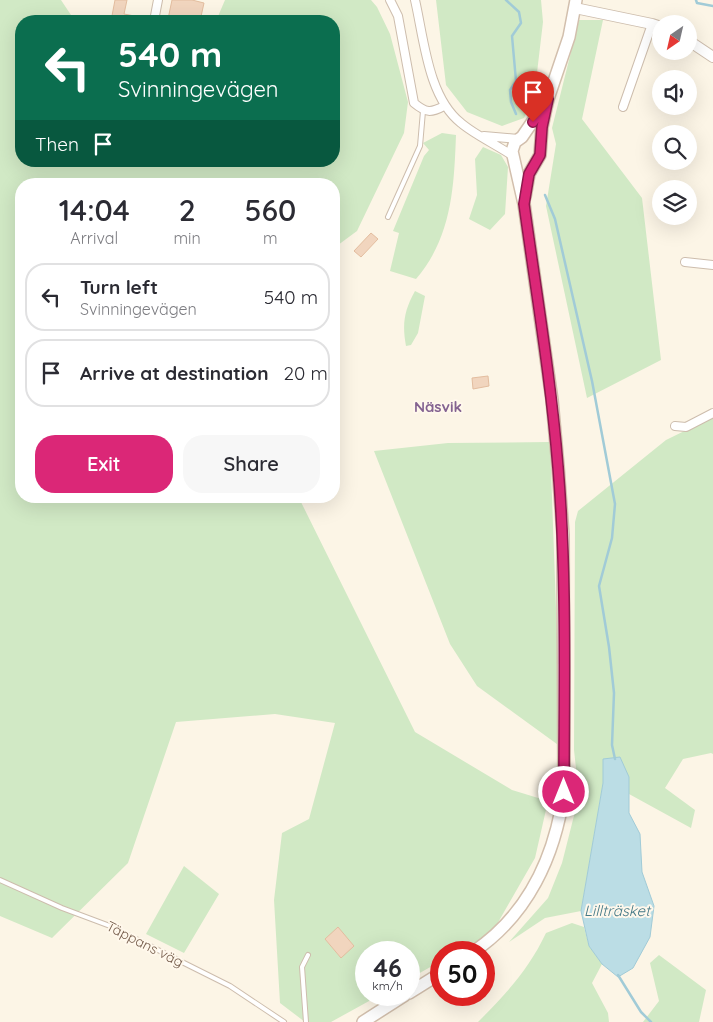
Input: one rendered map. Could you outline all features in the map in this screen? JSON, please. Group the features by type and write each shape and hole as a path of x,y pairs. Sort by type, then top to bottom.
{"main road":[{"path":"524,204 529,174 540,155 542,127 548,99 569,37 575,4"},
{"path":"486,941 508,922 531,890 548,855 559,824 564,792 563,535 558,466 552,400 524,204 512,147 548,99"},
{"path":"520,138 531,137 540,146"},
{"path":"514,158 523,164 535,162"},
{"path":"364,1022 388,1006"}],"street":[{"path":"155,15 158,0"},
{"path":"390,0 398,16 414,104 423,111 432,112 444,106"},
{"path":"415,0 432,80 444,106 461,124 514,158"},
{"path":"575,4 652,25"},
{"path":"623,107 652,38"},
{"path":"698,46 713,57"},
{"path":"482,136 520,138"},
{"path":"685,262 713,264"},
{"path":"675,426 686,427 713,413"}],"lane":[{"path":"388,217 420,146 423,111"},
{"name":"Täppans väg","path":"0,880 62,908 110,926 230,986 284,1022"},
{"path":"306,1022 302,967 308,955"}],"green space":[{"path":"0,0 61,0 71,15 15,15 15,167 340,167 340,15 219,15 225,0 371,0 377,7 390,34 408,102 404,133 357,231 340,244 340,178 15,178 15,503 301,503 415,732 512,790 548,801 535,858 492,933 477,941 430,941 430,967 420,973 420,941 355,941 355,1006 360,1006 331,1022 305,1022 280,1003 274,900 282,833 309,819 335,723 275,714 176,722 128,863 52,938 0,916"},
{"path":"436,0 541,0 543,22 534,98 524,118 502,126 467,112 446,85"},
{"path":"579,20 603,20 582,119 642,198 661,360 587,398 546,206 556,144 552,128"},
{"path":"442,133 456,135 454,174 449,211 437,246 428,263 416,279 390,271 399,233 393,231 424,156 429,150 423,143"},
{"path":"483,147 501,155 508,167 505,214 490,230 469,219 477,195 475,159"},
{"path":"415,291 425,296 418,333 411,345 406,346 405,318 408,305"},
{"path":"713,417 713,754 683,759 665,788 695,810 691,828 629,794 629,777 604,759 603,783 581,911 545,918 509,942 548,898 562,863 579,796 574,750 575,522 578,511 666,440"},
{"path":"550,442 561,747 477,686 450,644 374,451 448,443"},
{"path":"184,866 219,894 184,953 146,934"},
{"path":"572,923 584,927 589,946 602,964 592,983 608,1013 609,1022 478,1022 495,1006 516,981 546,933"},
{"path":"659,955 706,990 699,1022 643,1022 659,1001 650,963"}],"water":[{"name":"Lillträsket","path":"620,757 629,777 629,813 640,834 642,872 654,906 650,937 633,968 618,977 602,964 589,946 581,911 603,783 603,759"}],"building":[{"path":"115,0 127,0 124,14 129,15 112,15"},
{"path":"172,0 192,0 204,3 201,15 169,15"},
{"path":"371,233 378,239 361,257 354,251"},
{"path":"488,376 489,386 473,389 472,378"},
{"path":"338,927 354,946 341,958 325,939"}],"waterway":[{"path":"506,0 519,12 521,23 512,36 516,81 510,90 511,102 516,114"},
{"path":"696,0 697,3 713,6"},
{"path":"545,195 555,219 592,381 615,504 612,538 599,586 614,693 612,745 615,759"},
{"path":"618,975 641,1012 651,1022"}],"district":[{"name":"Näsvik","path":"438,407"}],"route":[{"path":"533,122 548,99 542,127 540,155 529,174 524,204 552,400 563,535 564,792"}]}
